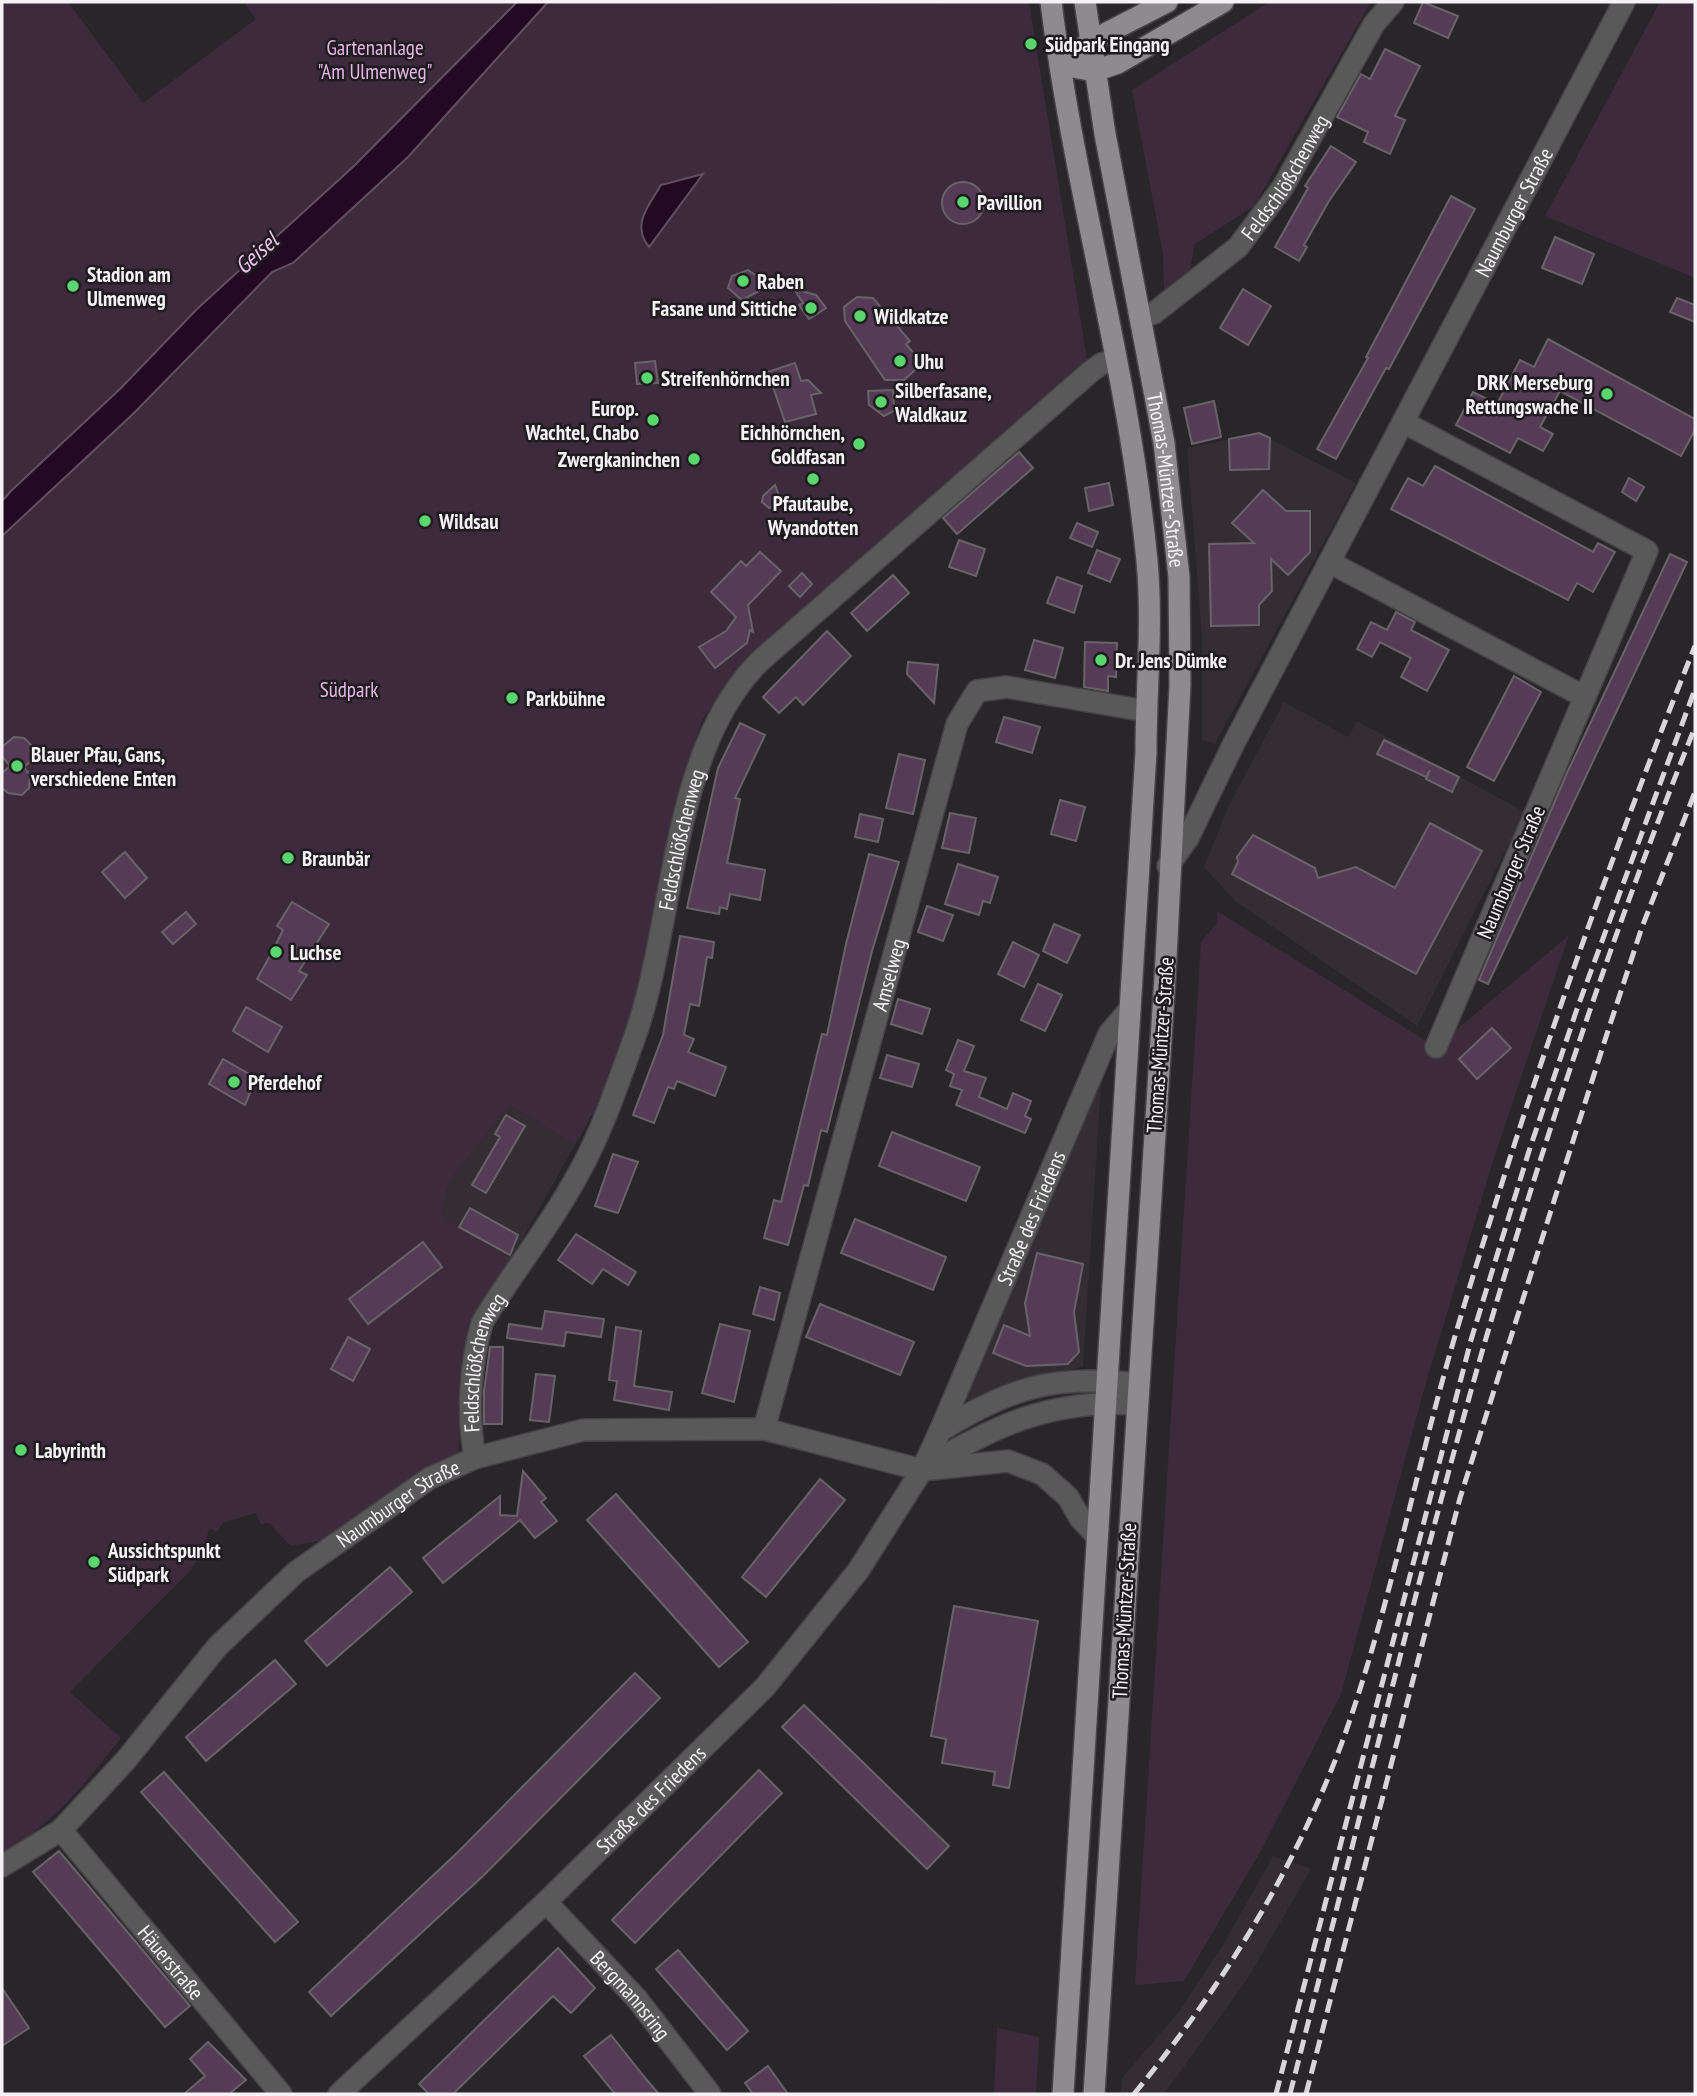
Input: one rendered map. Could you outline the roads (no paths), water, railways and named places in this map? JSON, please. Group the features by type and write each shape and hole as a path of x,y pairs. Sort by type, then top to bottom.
{"main road":[{"name":"Thomas-Müntzer-Straße","path":"1051,2 1133,453 1147,561 1150,614 1137,710 1130,1009 1063,2094"},
{"name":"Thomas-Müntzer-Straße","path":"1085,2 1164,443 1179,577 1180,685 1168,866 1165,977 1094,2094"},
{"path":"1061,65 1091,41 1165,2"},
{"path":"1061,65 1096,71 1118,64 1223,2"}],"street":[{"name":"Feldschlößchenweg","path":"1140,318 1154,313 1238,247 1283,187 1374,24 1393,2"},
{"name":"Naumburger Straße","path":"1168,866 1188,838 1329,562 1624,2"},
{"name":"Feldschlößchenweg","path":"475,1458 472,1439 473,1378 475,1345 482,1323 572,1186 602,1128 636,1035 695,779 718,718 745,677 760,661 1088,373 1101,364 1116,360"},
{"name":"Naumburger Straße","path":"1403,422 1647,551 1436,1047"},
{"path":"1329,562 1585,697"},
{"name":"Amselweg","path":"764,1429 957,724 967,703 977,691 1007,687 1137,710"},
{"name":"Straße des Friedens","path":"339,2094 546,1902 792,1657 858,1571 922,1469 1109,1034 1130,1009"},
{"path":"940,1431 987,1403 1019,1391 1072,1379 1106,1380 1138,1394"},
{"name":"Straße des Friedens","path":"922,1469 976,1437 1029,1414 1138,1394"},
{"name":"Naumburger Straße","path":"2,1866 61,1830 125,1760 217,1647 296,1572 430,1478 475,1458 583,1430 764,1429 922,1469"},
{"path":"922,1469 1007,1461 1042,1474 1068,1497 1080,1518 1096,1535"},
{"name":"Häuerstraße","path":"61,1830 281,2094"},
{"name":"Bergmannsring","path":"546,1902 637,1999 710,2094"}],"railway":[{"path":"1134,2094 1197,2012 1254,1925 1303,1833 1344,1737 1375,1638 1441,1386 1481,1249 1597,902 1695,646"},
{"path":"1276,2094 1471,1340 1529,1151 1577,1009 1695,689"},
{"path":"1290,2094 1408,1625 1484,1345 1582,1033 1636,879 1695,727"},
{"path":"1306,2094 1460,1498 1642,927 1695,792"}],"place":[{"name":"Südpark Eingang","path":"1031,44"},
{"name":"Pavillion","path":"963,202"},
{"name":"Raben","path":"743,281"},
{"name":"Stadion am Ulmenweg","path":"73,286"},
{"name":"Fasane und Sittiche","path":"811,308"},
{"name":"Wildkatze","path":"860,316"},
{"name":"Uhu","path":"900,361"},
{"name":"Streifenhörnchen","path":"647,378"},
{"name":"DRK Merseburg Rettungswache II","path":"1607,394"},
{"name":"Silberfasane, Waldkauz","path":"881,402"},
{"name":"Europ. Wachtel, Chabo","path":"653,420"},
{"name":"Eichhörnchen, Goldfasan","path":"859,444"},
{"name":"Zwergkaninchen","path":"694,459"},
{"name":"Pfautaube, Wyandotten","path":"813,479"},
{"name":"Wildsau","path":"425,521"},
{"name":"Dr. Jens Dümke","path":"1101,660"},
{"name":"Parkbühne","path":"512,698"},
{"name":"Blauer Pfau, Gans, verschiedene Enten","path":"17,766"},
{"name":"Braunbär","path":"288,858"},
{"name":"Luchse","path":"276,952"},
{"name":"Pferdehof","path":"234,1082"},
{"name":"Labyrinth","path":"21,1450"},
{"name":"Aussichtspunkt Südpark","path":"94,1562"}],"park label":[{"name":"Gartenanlage \"Am Ulmenweg\"","path":"375,59"},
{"name":"Südpark","path":"349,689"}],"water label":[{"name":"Geisel","path":"256,253"}]}
